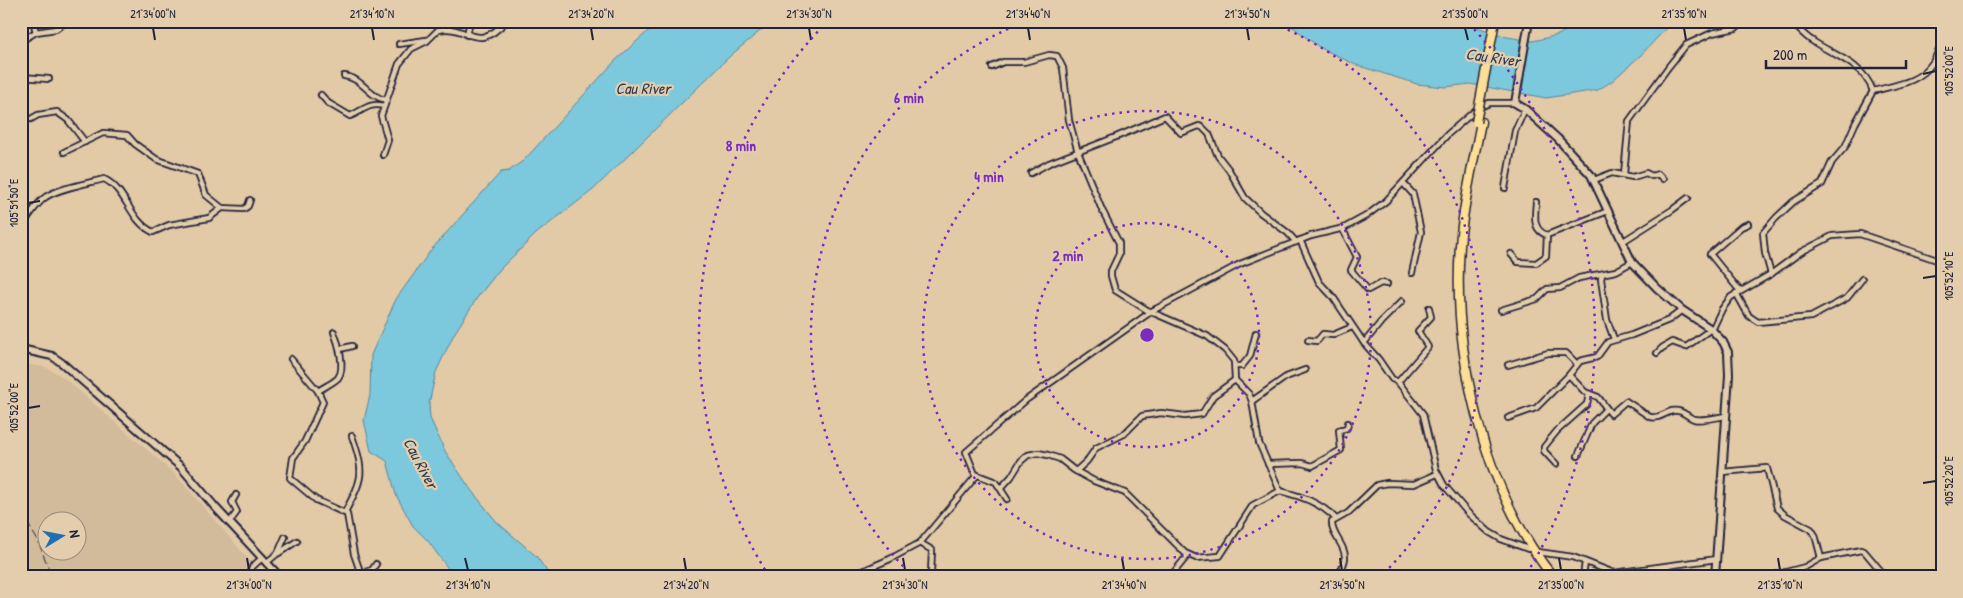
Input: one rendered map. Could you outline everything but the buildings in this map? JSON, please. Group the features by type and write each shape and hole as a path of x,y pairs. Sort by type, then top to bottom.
{"highway":[{"path":"1479,122 1495,21"},
{"path":"1500,21 1457,232 1454,306 1463,375 1477,440 1507,505 1548,577"},
{"path":"1531,550 1553,577"}],"street":[{"path":"33,21 36,32"},
{"path":"21,41 36,32 56,29 67,21"},
{"path":"467,35 470,21"},
{"path":"383,155 388,140 381,120 385,103 402,58 411,49 427,40 434,32 443,29 453,30 482,38 489,36 506,21"},
{"path":"1624,174 1629,121 1669,66 1686,45 1715,32 1734,29 1742,21"},
{"path":"1790,21 1812,41 1834,52 1854,66 1864,75 1873,91"},
{"path":"1515,101 1529,24"},
{"path":"398,44 427,40"},
{"path":"1771,274 1765,253 1763,233 1793,202 1822,184 1832,162 1845,147 1854,124 1873,91 1914,80 1929,67 1942,44"},
{"path":"992,67 1003,62 1024,62 1048,56 1057,56 1063,68 1069,120 1078,152 1102,210 1119,243 1119,254 1111,271 1113,286 1119,294 1207,336 1228,353 1236,366 1235,380 1213,396 1202,414 1185,416 1161,413 1140,418 1127,432 1096,448 1087,461 1076,471"},
{"path":"344,76 355,78 385,103"},
{"path":"21,77 49,79"},
{"path":"321,95 328,103 350,116 369,105 385,103"},
{"path":"1007,499 996,482 974,473 967,450 1026,400 1152,311 1222,272 1298,241 1342,228 1371,213 1403,183 1448,134 1478,108 1489,103 1515,101 1564,145 1586,168 1594,180 1632,262 1682,310 1711,330 1723,342 1728,352 1726,416 1715,577"},
{"path":"1505,188 1515,131 1525,109"},
{"path":"31,119 38,114 57,112 68,120 85,142"},
{"path":"1031,173 1049,162 1165,116 1181,133 1199,126 1202,127 1209,134 1218,156 1229,170 1245,198 1261,213 1298,241 1319,282 1333,297 1352,327 1392,379 1398,382 1423,414 1438,474 1455,499 1480,525 1501,539 1531,550 1544,554 1569,556 1609,572 1619,573 1716,559"},
{"path":"64,152 107,132 127,135 135,144 156,159 198,174 206,195 222,208 244,209 248,206 250,200"},
{"path":"1594,180 1608,174 1624,174 1633,177 1646,173 1652,176 1658,174 1663,179"},
{"path":"21,228 42,199 50,194 104,179 123,198 139,224 153,232 168,225 209,218 222,208"},
{"path":"1403,183 1413,194 1420,232 1420,241 1412,273"},
{"path":"1622,242 1688,198"},
{"path":"1536,202 1537,227 1540,233 1547,235 1608,211"},
{"path":"1748,224 1741,226 1710,254 1738,292 1749,316 1758,322 1811,317 1846,298 1862,278"},
{"path":"1342,228 1357,257 1350,270 1368,290 1381,283 1387,284"},
{"path":"1657,353 1672,342 1684,347 1689,346 1711,330 1722,309 1738,292 1771,274 1802,252 1835,235 1860,234 1937,260"},
{"path":"1511,254 1518,262 1538,262 1546,256 1547,235"},
{"path":"1501,310 1537,299 1547,289 1560,288 1579,278 1616,271 1632,262"},
{"path":"1602,275 1600,279 1606,320 1614,339"},
{"path":"1364,343 1402,301"},
{"path":"1398,382 1428,347 1418,330 1431,317 1429,308"},
{"path":"1508,418 1536,408 1569,375 1577,364 1584,359 1597,357 1605,344 1614,339 1632,335 1669,320 1682,310"},
{"path":"1308,340 1317,341 1323,334 1333,335 1352,327"},
{"path":"318,391 339,377 340,349 334,332"},
{"path":"1236,366 1242,366 1250,356 1256,332"},
{"path":"340,349 352,346"},
{"path":"21,349 52,356 62,362 167,453 280,577"},
{"path":"1508,364 1548,352 1566,353 1577,364"},
{"path":"291,358 318,391 323,405 305,441 293,458 290,478 316,500 345,512 349,519 354,554 361,575 372,570 376,564"},
{"path":"1252,401 1286,376 1305,370"},
{"path":"1569,375 1589,394 1598,397 1612,414 1626,401 1654,418 1671,411 1685,413 1696,419 1726,416"},
{"path":"1235,380 1246,390 1252,401 1259,443 1280,491"},
{"path":"1556,464 1544,451 1544,447 1557,431 1587,404 1589,394"},
{"path":"1578,456 1592,423 1606,409"},
{"path":"1268,464 1300,463 1315,465 1341,450 1340,430 1347,428 1348,422"},
{"path":"345,512 360,482 360,468 352,436"},
{"path":"1000,488 1010,480 1021,461 1033,454 1056,457 1076,471 1125,492 1188,555 1206,559 1220,556 1253,505 1280,491 1300,496 1324,508 1336,518"},
{"path":"1722,472 1767,468 1777,508 1813,532 1821,558"},
{"path":"1338,577 1345,558 1344,549 1332,527 1332,522 1336,518 1348,513 1378,485 1387,482 1414,484 1438,474"},
{"path":"848,577 890,560 920,543 977,475"},
{"path":"229,522 237,512 232,502 236,496"},
{"path":"278,553 286,537"},
{"path":"248,577 252,567 297,541"},
{"path":"920,543 932,550 930,572 932,577"},
{"path":"1767,577 1805,567 1821,558 1863,551 1886,577"},
{"path":"1170,577 1188,555"},
{"path":"1583,577 1585,562"}],"shaded area":[{"path":"21,363 45,367 62,376 175,474 264,577 21,577"}],"water":[{"name":"Cau River","path":"659,21 772,21 730,56 593,190 537,233 501,268 477,298 454,334 436,372 429,404 430,418 445,451 471,490 497,522 536,556 551,577 454,577 428,541 413,526 396,495 387,461 371,451 364,420 370,395 371,355 396,299 431,250 501,172 509,171 524,160 615,61"},
{"name":"Cau River","path":"1285,21 1459,21 1507,37 1533,41 1558,35 1583,21 1673,21 1641,55 1612,81 1598,90 1546,98 1470,84 1445,87 1417,84 1356,65 1319,47"}],"railway":[{"path":"21,512 38,541 52,577"}]}
